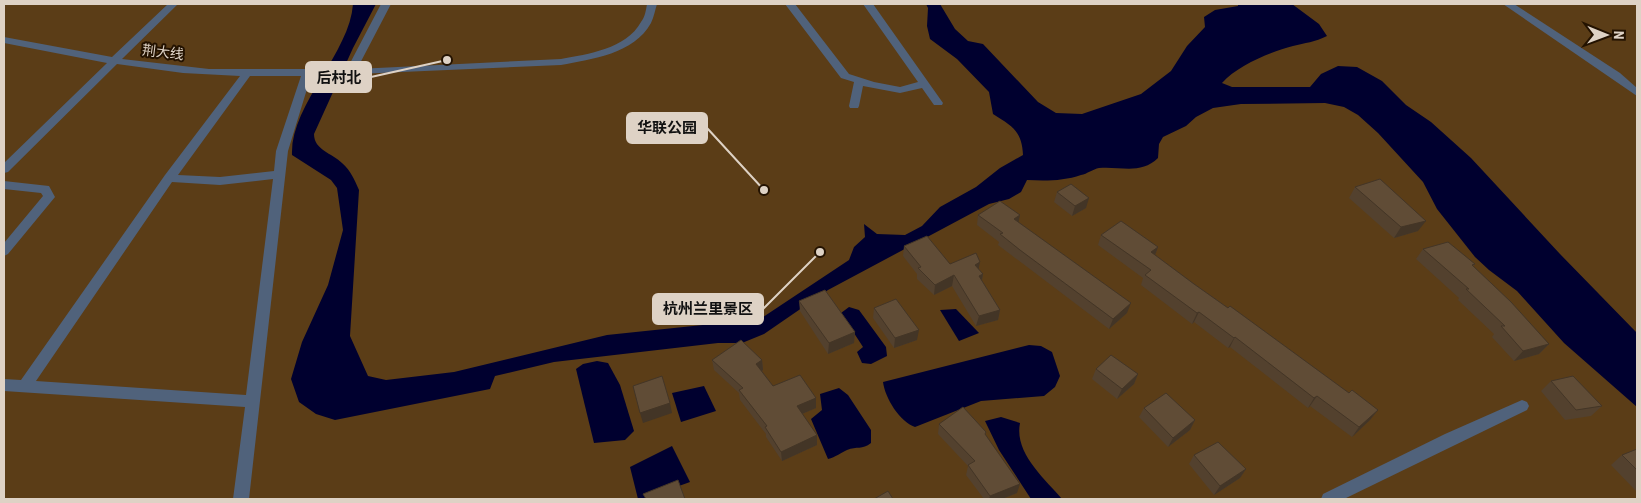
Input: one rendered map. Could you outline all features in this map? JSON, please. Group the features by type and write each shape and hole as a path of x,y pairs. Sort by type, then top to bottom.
{"street":[{"path":"4,169 173,4"},
{"path":"351,71 386,4"},
{"name":"荆大线","path":"4,40 116,60 208,72 351,71 561,62 596,55 623,44 636,34 646,22 652,4"},
{"path":"790,4 845,76 900,90 924,84"},
{"path":"868,4 938,103"},
{"path":"1508,4 1616,75 1637,93"},
{"path":"24,387 170,178 248,72"},
{"path":"241,499 282,152 313,72"},
{"path":"854,106 859,81"},
{"path":"170,178 220,181 279,174"},
{"path":"4,185 45,189 49,197 4,251"},
{"path":"4,385 252,400"},
{"path":"1329,499 1450,439 1522,406"}],"shaded area":[{"path":"4,4 1637,4 1637,499 4,499"},
{"path":"353,4 376,4 353,48 314,134 320,148 348,169 359,190 350,336 368,376 386,380 454,372 607,335 760,319 849,260 854,247 865,237 864,224 877,234 905,235 922,226 940,207 976,187 1000,168 1023,155 1021,140 1015,130 993,114 989,92 957,59 930,39 927,26 928,8 926,4 940,4 955,29 968,41 983,44 1038,102 1056,113 1082,114 1141,94 1171,71 1187,46 1205,27 1204,17 1215,10 1238,6 1238,4 1292,4 1319,24 1327,36 1265,56 1237,70 1222,83 1232,87 1310,87 1321,74 1338,66 1357,67 1382,81 1406,105 1431,122 1471,158 1637,333 1637,407 1564,343 1517,291 1475,257 1437,209 1423,182 1378,133 1358,115 1344,107 1325,103 1241,104 1213,108 1196,117 1186,126 1163,137 1159,144 1158,158 1145,166 1130,169 1099,168 1068,178 1027,180 1021,192 1009,199 989,204 828,290 764,334 742,343 718,343 554,362 495,376 490,389 335,420 316,414 299,402 291,379 302,342 328,285 343,230 337,188 331,180 292,155 294,136 300,117 342,41 349,23"},
{"path":"849,307 859,310 886,347 887,356 871,364 862,363 857,352 863,347 841,313"},
{"path":"956,309 979,333 959,341 940,310"},
{"path":"1029,345 1041,346 1052,352 1060,376 1055,387 1044,396 981,401 915,427 904,420 894,409 884,388 883,382"},
{"path":"597,361 608,363 620,385 634,431 625,440 594,443 576,369 583,364"},
{"path":"704,386 716,411 681,422 672,393"},
{"path":"839,388 848,395 871,430 871,443 847,450 828,459 811,419 822,410 820,394"},
{"path":"1001,417 1020,423 1019,434 1026,455 1039,474 1062,499 1031,499 999,450 985,421"},
{"path":"672,446 690,482 643,499 638,499 630,467"}],"building":[{"path":"1380,179 1426,221 1401,227 1355,187"},
{"path":"1071,184 1089,198 1075,206 1057,192"},
{"path":"1000,201 1020,215 1014,219 1131,303 1113,319 1020,250 1000,234 1003,233 978,215"},
{"path":"1121,221 1158,247 1151,252 1194,284 1228,308 1230,306 1349,393 1352,390 1378,410 1359,427 1317,396 1314,398 1235,337 1199,312 1197,313 1145,275 1151,270 1101,235"},
{"path":"927,236 950,264 976,253 980,262 975,265 983,274 979,276 1000,310 979,316 954,275 935,285 918,268 921,267 904,246"},
{"path":"1448,242 1475,264 1472,265 1511,302 1549,344 1523,351 1501,326 1505,326 1466,289 1469,289 1423,249"},
{"path":"825,290 855,332 829,343 799,301"},
{"path":"896,299 919,330 895,338 874,308"},
{"path":"741,340 762,360 756,364 773,386 800,375 816,398 797,406 817,435 781,452 765,427 767,426 739,390 743,388 712,360"},
{"path":"1111,355 1138,374 1122,389 1096,369"},
{"path":"662,376 670,403 640,413 633,386"},
{"path":"1573,376 1602,406 1576,410 1551,381"},
{"path":"1166,393 1195,420 1173,438 1144,408"},
{"path":"963,407 986,432 985,434 1020,484 990,496 968,465 975,461 939,424"},
{"path":"1218,442 1246,469 1220,486 1194,455"},
{"path":"1637,449 1637,470 1622,455"},
{"path":"678,480 685,499 646,499 643,494"},
{"path":"888,491 893,499 874,499"}],"place":[{"name":"后村北","path":"447,60"},
{"name":"华联公园","path":"764,190"},
{"name":"杭州兰里景区","path":"820,252"}]}
